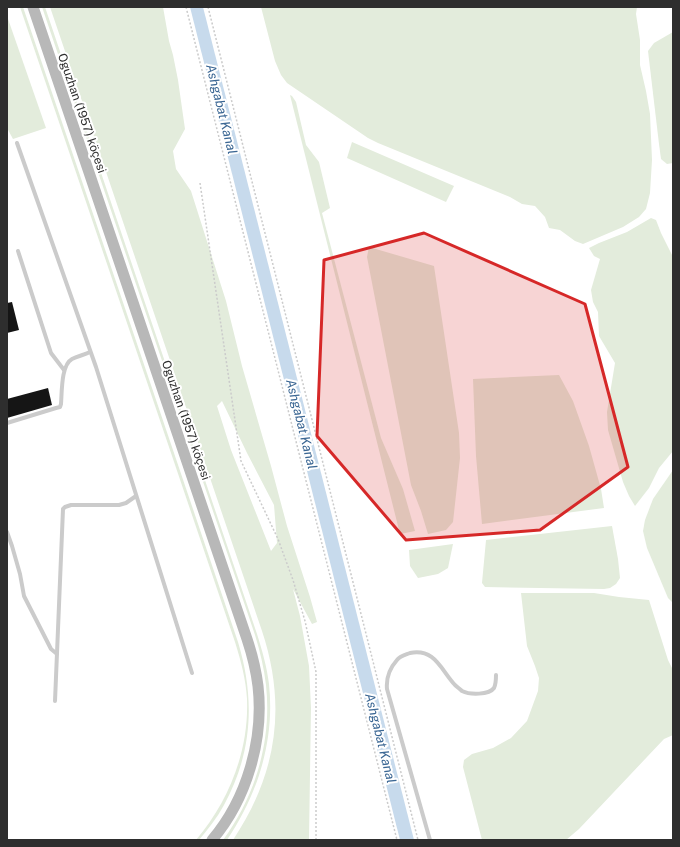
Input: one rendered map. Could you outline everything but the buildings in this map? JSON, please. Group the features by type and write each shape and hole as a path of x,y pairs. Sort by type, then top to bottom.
{"main road":[{"name":"Oguzhan (1957) köçesi","path":"33,7 254,663 258,687 259,708 253,758 234,807 212,840"}],"lane":[{"path":"17,143 96,367 192,672"},
{"path":"18,251 50,353 64,370"},
{"path":"7,423 60,406 64,370 71,359 90,352"},
{"path":"55,701 63,509 64,507 71,505 119,505 126,503 136,496"},
{"path":"7,532 20,574 24,596 51,649 57,654"},
{"path":"430,840 387,689 386,681 388,673 398,658 405,654 414,652 430,655 455,685 463,691 469,693 490,692 496,683 496,675"}],"path":[{"path":"186,7 397,840"},
{"path":"208,7 418,840"},
{"path":"200,183 241,462 278,539 293,580 305,621 316,672 316,840"}],"highlighted area":[{"path":"424,233 585,304 628,467 540,530 406,540 317,436 324,260"}],"green space":[{"path":"20,7 23,7 238,642 243,663 249,704 246,745 234,785 224,805 199,840 196,840 208,825 227,792 235,774 245,737 247,699 243,670 235,642"},
{"path":"42,7 45,7 257,634 266,665 270,705 267,746 262,766 247,804 227,840 223,840 235,823 253,786 264,746 267,706 266,685 262,660 255,635"},
{"path":"50,7 163,7 178,80 185,129 173,151 176,169 191,191 226,301 242,366 287,526 317,622 312,624 293,589 300,616 309,666 311,708 309,840 233,840 248,815 260,790 268,765 273,739 275,713 274,686 270,659 262,631","holes":["222,401 274,505 277,543 271,551 231,450 217,406"]},
{"path":"261,7 637,7 636,14 640,40 640,65 650,114 652,160 650,193 646,209 639,217 623,227 583,244 575,241 560,230 549,228 545,217 535,206 522,204 510,197 368,138 287,83 281,75 275,61"},
{"path":"7,16 46,128 13,139 7,128"},
{"path":"673,32 673,163 667,164 661,159 648,51 654,43"},
{"path":"290,95 296,102 306,145 319,162 330,208 322,213 381,438 403,489 415,531 400,534"},
{"path":"352,142 454,186 446,202 347,158"},
{"path":"651,218 656,220 673,257 673,451 659,468 649,488 635,506 623,482 608,430 607,412 615,363 599,336 598,312 593,302 591,290 600,259 594,256 589,248 627,232"},
{"path":"369,247 434,266 459,433 460,458 453,522 446,530 428,534 411,485 367,257"},
{"path":"559,375 573,401 589,446 601,489 604,508 482,524 476,456 473,379"},
{"path":"673,470 673,603 668,598 647,548 643,531 645,520 653,499"},
{"path":"612,526 620,578 616,584 610,588 485,587 482,583 486,540"},
{"path":"453,544 448,568 438,574 418,578 410,566 409,550"},
{"path":"521,593 594,593 649,600 668,660 673,670 673,735 664,739 579,829 566,840 482,840 463,767 464,760 472,754 493,748 511,738 527,721 538,691 539,678 527,646"}],"water":[{"name":"Ashgabat Kanal","path":"190,7 203,7 414,840 400,840"}]}
